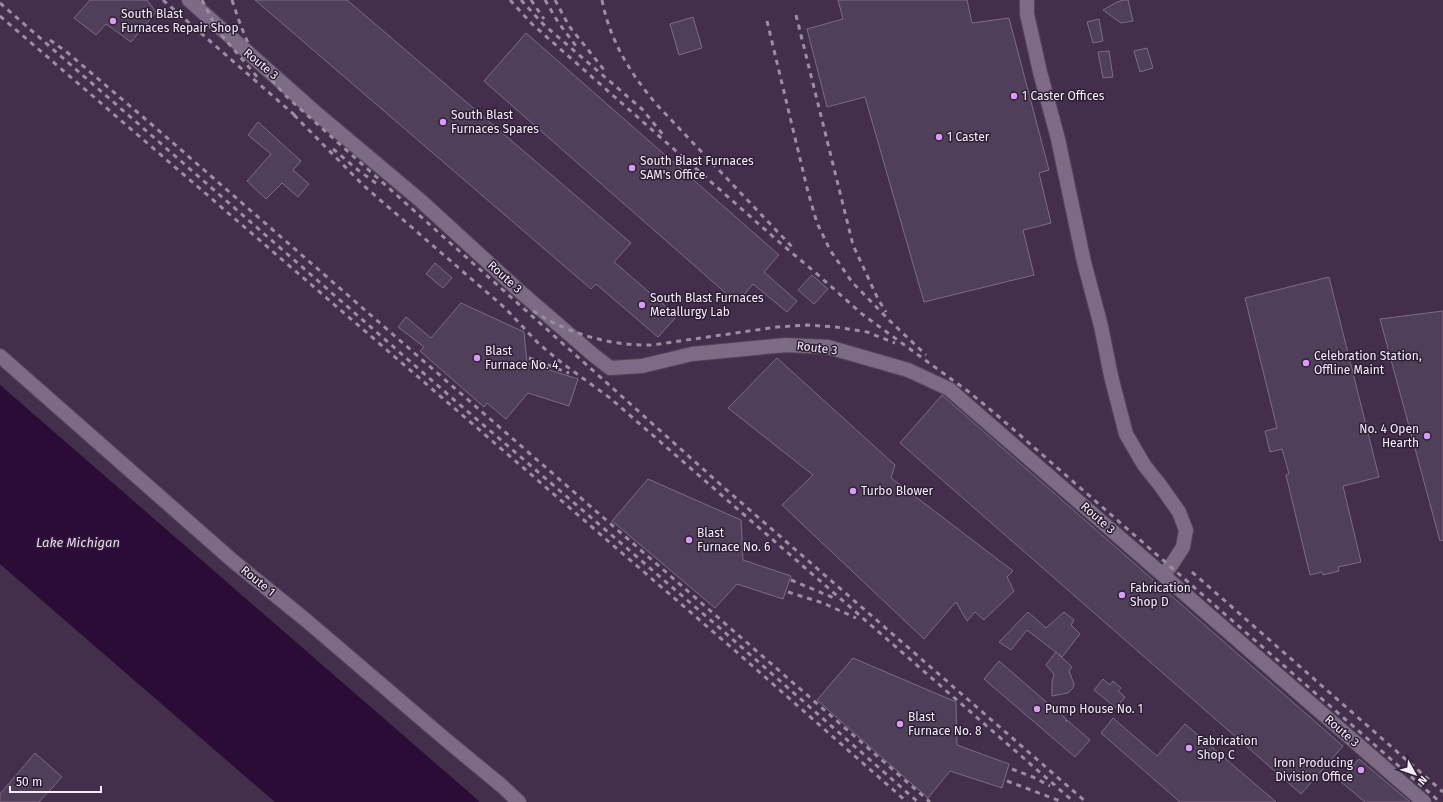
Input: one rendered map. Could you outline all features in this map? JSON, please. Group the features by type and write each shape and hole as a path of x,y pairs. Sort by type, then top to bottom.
{"street":[{"name":"Route 3","path":"189,0 315,112 421,201 516,288 610,368 642,366 692,354 786,345 828,347 908,370 949,389 1424,802"},
{"path":"1027,0 1027,14 1035,50 1058,139 1084,262 1101,326 1111,376 1126,434 1144,465 1179,512 1186,530 1183,547 1170,567 1163,574"},
{"name":"Route 1","path":"0,356 233,561 307,621 519,802"}],"shaded area":[{"path":"0,0 1443,0 1443,802 480,802 0,385"},
{"path":"0,564 275,802 0,802"}],"water":[{"name":"Lake Michigan","path":"0,385 480,802 275,802 0,564"}],"building":[{"name":"South Blast Furnaces Repair Shop","path":"90,0 147,0 156,12 131,42 106,24 96,35 74,18"},
{"name":"South Blast Furnaces Spares","path":"255,0 347,0 631,243 614,262 677,316 658,337 596,284 591,289"},
{"name":"1 Caster","path":"838,0 967,0 972,23 1009,18 1049,170 1039,173 1051,223 1023,230 1034,275 924,302 865,97 827,107 807,29 843,19"},
{"path":"1128,0 1133,21 1121,23 1103,10 1117,2"},
{"path":"693,17 702,48 679,55 670,24"},
{"path":"1099,19 1103,41 1093,43 1087,22"},
{"name":"South Blast Furnaces SAM's Office","path":"526,33 779,255 764,272 797,301 787,312 753,284 737,303 484,81"},
{"path":"1147,48 1153,68 1140,72 1134,51"},
{"path":"1109,51 1113,77 1103,78 1098,52"},
{"path":"258,122 301,161 293,170 309,184 298,197 282,183 266,199 247,181 271,154 248,135"},
{"path":"435,263 452,278 443,288 426,274"},
{"path":"812,275 828,289 814,304 798,290"},
{"name":"Celebration Station, Offline Maint","path":"1329,277 1379,477 1343,486 1361,562 1338,567 1339,571 1323,575 1322,572 1310,575 1286,475 1289,474 1282,449 1270,452 1265,431 1277,428 1245,298"},
{"name":"Blast Furnace No. 4","path":"461,303 524,332 527,363 578,379 569,406 528,393 506,419 487,403 484,407 420,351 424,347 398,327 406,317 431,338"},
{"name":"No. 4 Open Hearth","path":"1443,311 1443,540 1440,541 1380,319"},
{"name":"Turbo Blower","path":"777,358 895,465 891,478 1013,571 1007,577 1014,591 984,620 975,612 967,621 956,602 924,639 782,505 813,475 728,408"},
{"name":"Fabrication Shop D","path":"942,395 1343,746 1301,794 900,443"},
{"name":"Blast Furnace No. 6","path":"648,479 741,520 743,560 791,576 783,599 737,584 715,608 612,521"},
{"path":"1028,612 1046,628 1064,612 1074,620 1071,625 1080,634 1062,657 1027,630 1011,650 999,642"},
{"path":"1056,652 1072,667 1069,671 1074,684 1073,688 1068,693 1052,696 1052,682 1054,674 1046,665"},
{"name":"Blast Furnace No. 8","path":"853,658 956,702 957,745 1009,764 1002,788 950,771 928,798 817,700"},
{"name":"Pump House No. 1","path":"999,661 1066,719 1066,722 1067,720 1090,740 1075,757 984,679"},
{"path":"1103,679 1110,685 1113,681 1121,688 1118,691 1125,697 1116,708 1094,690"},
{"name":"Fabrication Shop C","path":"1113,718 1157,756 1185,724 1276,802 1180,802 1101,733"},
{"path":"35,753 62,777 39,802 0,802 0,794"},
{"name":"Iron Producing Division Office","path":"1359,759 1410,802 1365,802 1340,781"}],"railway":[{"path":"163,0 298,118"},
{"path":"202,0 218,31 259,79"},
{"path":"232,0 241,27 253,53 266,73 287,97 721,485 1086,802"},
{"path":"510,0 532,24 862,314 969,392 998,416 1440,802"},
{"path":"521,0 543,24 642,109 665,137"},
{"path":"531,0 544,19"},
{"path":"545,0 558,22 576,46"},
{"path":"555,0 569,26 605,71"},
{"path":"602,0 610,29 622,56 647,93 795,250"},
{"path":"0,3 452,398 722,630 918,802"},
{"path":"796,15 853,245 878,299 886,312"},
{"path":"0,16 732,648 907,802"},
{"path":"767,21 808,192 817,223 830,250 852,282 926,355"},
{"path":"50,40 68,53 157,129 930,802"},
{"path":"294,115 364,186 505,308 539,344 610,398 1074,802"},
{"path":"333,149 377,184"},
{"path":"533,311 561,326 590,337 605,341 636,345 652,345 777,327 807,325 836,327 867,332 895,343"},
{"path":"529,358 569,373"},
{"path":"1192,572 1443,792"},
{"path":"791,580 834,598"},
{"path":"788,592 823,603 856,618"},
{"path":"1012,769 1033,777 1050,786"},
{"path":"1007,781 1063,802"}],"place":[{"name":"South Blast Furnaces Repair Shop","path":"113,21"},
{"name":"1 Caster Offices","path":"1014,96"},
{"name":"South Blast Furnaces Spares","path":"443,122"},
{"name":"1 Caster","path":"939,137"},
{"name":"South Blast Furnaces SAM's Office","path":"632,168"},
{"name":"South Blast Furnaces Metallurgy Lab","path":"642,305"},
{"name":"Blast Furnace No. 4","path":"477,358"},
{"name":"Celebration Station, Offline Maint","path":"1306,363"},
{"name":"No. 4 Open Hearth","path":"1427,436"},
{"name":"Turbo Blower","path":"853,491"},
{"name":"Blast Furnace No. 6","path":"689,540"},
{"name":"Fabrication Shop D","path":"1122,595"},
{"name":"Pump House No. 1","path":"1037,709"},
{"name":"Blast Furnace No. 8","path":"900,724"},
{"name":"Fabrication Shop C","path":"1189,748"},
{"name":"Iron Producing Division Office","path":"1361,770"}]}
